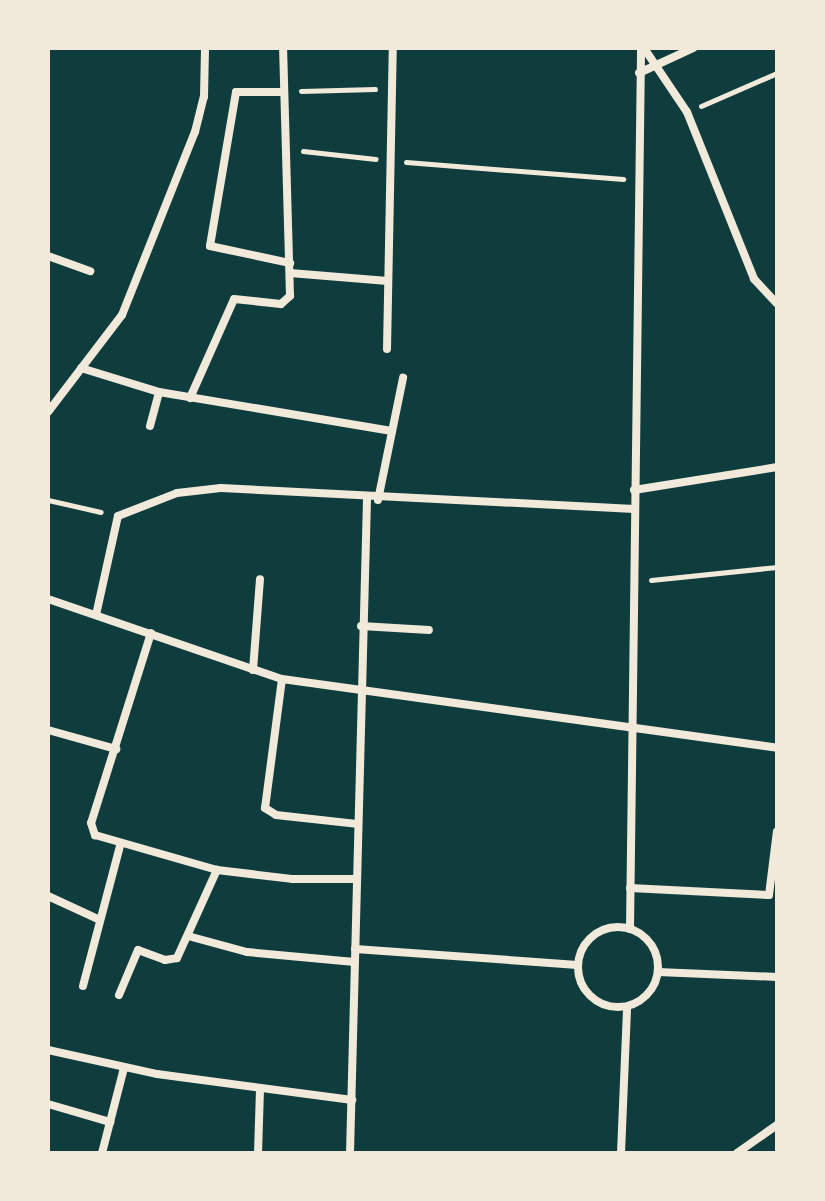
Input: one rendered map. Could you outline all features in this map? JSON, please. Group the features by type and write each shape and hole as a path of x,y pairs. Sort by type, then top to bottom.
{"street":[{"path":"48,412 122,315 195,132 204,97 205,48"},
{"path":"190,398 230,304 239,299 287,302 290,268 283,48"},
{"path":"387,349 393,48"},
{"path":"642,48 658,66 687,112 754,279 777,304"},
{"path":"630,929 637,180 642,48"},
{"path":"639,73 693,48"},
{"path":"283,92 236,92 210,246 290,268 388,281"},
{"path":"48,256 90,271"},
{"path":"81,368 159,392 392,431"},
{"path":"378,500 403,378"},
{"path":"150,426 159,392"},
{"path":"634,490 777,467"},
{"path":"96,615 118,516 177,493 221,488 378,500 634,509"},
{"path":"350,1153 361,626 367,499"},
{"path":"253,670 260,579"},
{"path":"48,599 282,679 777,748"},
{"path":"361,626 429,630"},
{"path":"151,633 91,830 120,846 217,870 293,879 357,879"},
{"path":"282,679 265,808 276,815 357,824"},
{"path":"48,730 116,749"},
{"path":"630,888 761,897 774,888 777,831"},
{"path":"83,986 120,846"},
{"path":"119,995 138,950 172,961 188,936 217,870"},
{"path":"48,896 100,920"},
{"path":"630,929 648,941 658,972 648,994 627,1007 614,1008 592,998 578,978 577,965 584,945 599,931 630,929"},
{"path":"188,936 247,952 355,962"},
{"path":"355,949 577,965"},
{"path":"658,972 777,977"},
{"path":"621,1153 627,1007"},
{"path":"48,1050 124,1068 352,1100"},
{"path":"102,1153 124,1068"},
{"path":"258,1153 260,1088"},
{"path":"48,1104 110,1122"},
{"path":"737,1153 777,1125"}],"path":[{"path":"687,112 777,73"},
{"path":"283,92 392,88"},
{"path":"286,150 637,180"},
{"path":"48,500 118,516"},
{"path":"633,581 777,567"}]}
